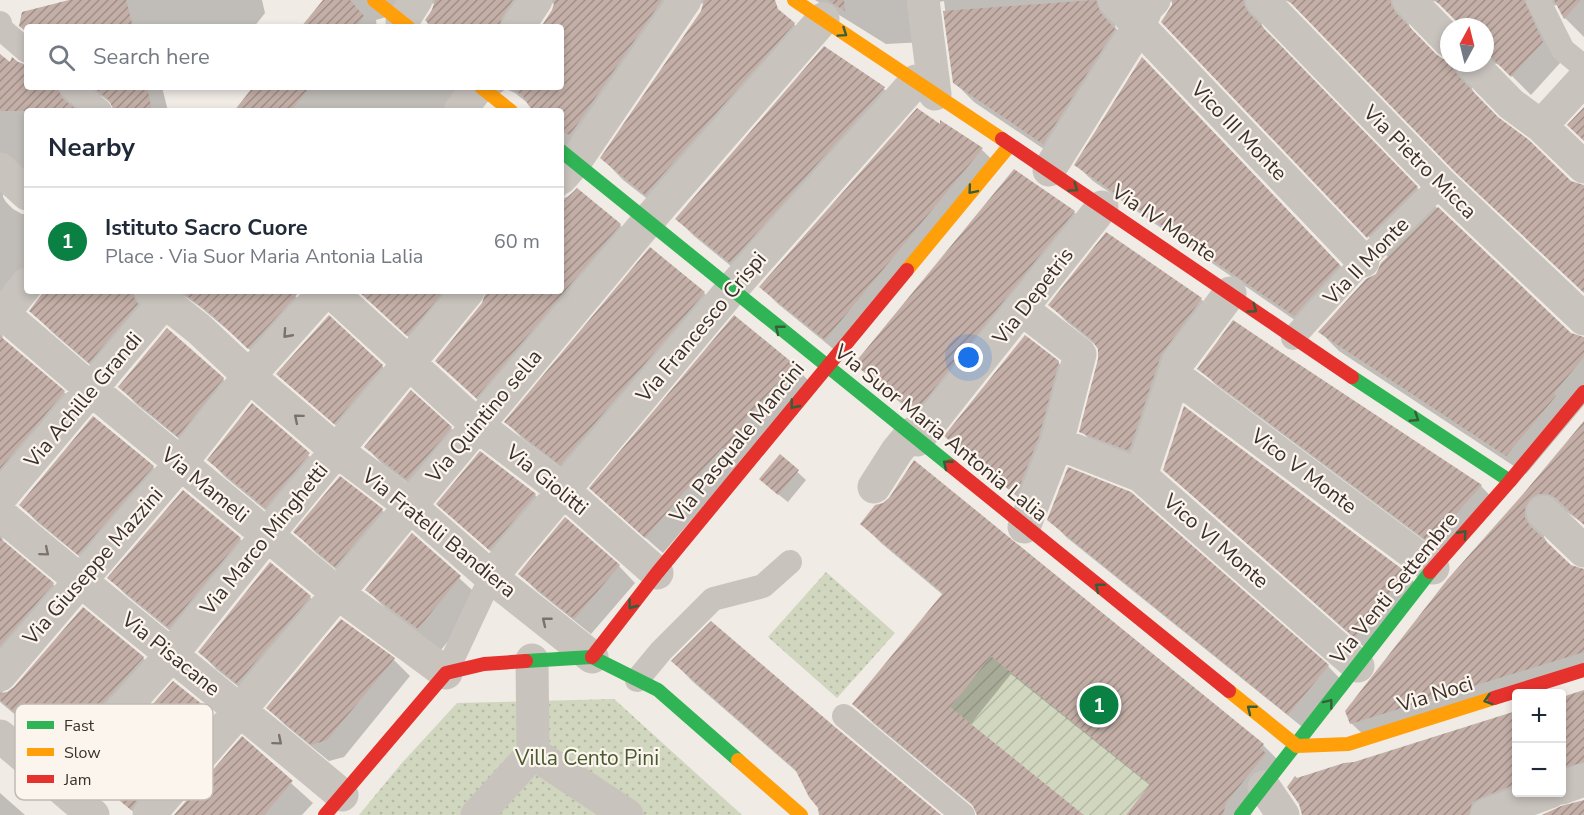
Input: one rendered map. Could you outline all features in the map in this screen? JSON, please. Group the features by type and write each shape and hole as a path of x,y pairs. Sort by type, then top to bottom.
{"street":[{"path":"375,0 408,16"},
{"path":"520,24 536,0"},
{"path":"566,164 685,0"},
{"name":"Via IV Monte","path":"794,0 1230,293 1293,338 1510,481"},
{"path":"923,0 925,88"},
{"name":"Vico III Monte","path":"1114,0 1146,13 1363,261"},
{"name":"Via Pietro Micca","path":"1262,0 1441,184 1584,319"},
{"path":"1409,0 1440,32"},
{"path":"1048,170 1146,13"},
{"name":"Via Quintino sella","path":"213,740 647,222 823,19"},
{"path":"1480,72 1511,104 1541,126 1584,167"},
{"path":"1541,126 1584,79"},
{"name":"Via Francesco Crispi","path":"491,577 730,290 925,88"},
{"path":"462,108 478,90"},
{"path":"484,90 507,108"},
{"name":"Via Pasquale Mancini","path":"592,657 657,573 1010,145"},
{"name":"Via Suor Maria Antonia Lalia","path":"566,164 647,222 1297,746"},
{"path":"0,169 24,191"},
{"name":"Via Depetris","path":"874,487 897,451 914,437 1022,309 1102,207"},
{"path":"1,314 24,287"},
{"path":"1142,476 1179,361 1230,293"},
{"name":"Via Giuseppe Mazzini","path":"0,675 180,464 249,376 322,294"},
{"name":"Via Giolitti","path":"333,294 477,425 564,491 657,573"},
{"name":"Via Marco Minghetti","path":"128,704 172,654 336,450 466,294"},
{"name":"Via Fratelli Bandiera","path":"158,296 199,329 249,376 336,450 409,505 491,577 592,657"},
{"name":"Via Achille Grandi","path":"0,498 92,390 158,296"},
{"path":"1022,309 1080,354 1057,443 1024,527"},
{"name":"Via Mameli","path":"1,314 336,592 446,673"},
{"name":"Vico V Monte","path":"1174,375 1433,568"},
{"name":"Via Venti Settembre","path":"1241,815 1297,746 1433,568 1584,392"},
{"name":"Vico VI Monte","path":"1057,443 1142,476 1358,666"},
{"path":"1544,512 1584,551"},
{"name":"Via Pisacane","path":"0,514 240,709 334,805"},
{"path":"334,805 446,673 484,664 592,657 658,690 801,815"},
{"path":"477,815 533,753 532,660"},
{"name":"Via Noci","path":"1297,746 1348,744 1584,670"},
{"path":"0,736 15,748"},
{"path":"533,753 627,815"},
{"path":"1566,787 1584,780"},
{"path":"1264,787 1283,815"},
{"path":"1487,815 1536,797"},
{"path":"77,800 93,815"},
{"name":"Via Quintino sella","path":"149,815 162,800"}],"lane":[{"path":"1538,0 1563,50 1584,67"},
{"path":"0,23 1,29 24,48"},
{"path":"75,90 96,108"},
{"name":"Via II Monte","path":"1293,338 1363,261 1441,184"},
{"path":"638,680 661,651 713,598 763,586 790,562"},
{"path":"446,673 491,577"},
{"path":"844,716 963,815"}],"green space":[{"path":"826,572 895,633 837,698 768,637"},
{"path":"991,656 1150,784 1126,815 1084,815 950,707"},
{"name":"Villa Cento Pini","path":"614,699 742,815 359,815 401,764 457,703"}],"building":[{"path":"69,0 126,0 132,24 24,24 24,30 19,26 22,12"},
{"path":"323,0 350,0 364,16 358,24 303,24"},
{"path":"435,0 513,0 500,24 429,24 425,20"},
{"path":"555,0 662,0 570,135 564,133 564,108 531,108 523,96 515,90 564,90 564,24 543,24 552,10"},
{"path":"704,0 775,0 778,9 795,23 645,195 600,158 701,11"},
{"path":"828,0 844,0 845,11 835,5"},
{"path":"1096,0 1100,12 1115,29 1043,144 953,83 943,11"},
{"path":"1172,0 1244,0 1249,13 1418,187 1367,238 1161,22 1172,5"},
{"path":"1288,0 1391,0 1396,13 1440,57 1440,72 1456,72 1498,117 1529,140 1571,181 1584,185 1584,293 1454,171"},
{"path":"1435,0 1524,0 1543,42 1511,77 1494,60 1494,18 1453,18"},
{"path":"1554,0 1581,0 1564,19"},
{"path":"824,46 885,87 730,263 675,219"},
{"path":"0,54 10,62 12,57 24,64 24,90 58,90 62,98 74,108 24,108 24,111 0,111"},
{"path":"1142,57 1340,265 1294,316 1074,165"},
{"path":"97,90 148,90 151,108 113,108 109,100"},
{"path":"251,90 308,90 293,108 236,108"},
{"path":"1584,107 1584,141 1567,125"},
{"path":"917,108 983,148 825,340 759,287"},
{"path":"1014,169 1075,211 915,413 854,364"},
{"path":"577,188 621,224 564,292 564,201"},
{"path":"1438,207 1571,333 1584,337 1584,357 1554,393 1556,396 1506,456 1318,332 1366,279 1376,274 1381,263"},
{"path":"1106,232 1202,298 1161,355 1129,451 1079,432 1098,359 1098,349 1091,339 1048,305"},
{"path":"650,247 705,292 560,465 504,422"},
{"path":"42,294 133,294 138,304 89,363 29,311"},
{"path":"185,294 297,294 248,349 212,315"},
{"path":"361,294 442,294 407,336"},
{"path":"485,294 563,294 476,398 435,361 482,303"},
{"path":"329,315 383,365 334,424 276,374"},
{"path":"734,315 794,364 743,423 751,430 730,455 722,448 645,538 589,488"},
{"path":"1233,320 1482,485 1430,543 1197,369"},
{"path":"167,328 224,378 178,437 118,387"},
{"path":"1025,335 1059,361 1039,437 1016,495 944,436"},
{"path":"0,336 65,391 0,469"},
{"path":"411,390 452,427 407,480 364,447"},
{"path":"252,403 310,453 265,508 207,460"},
{"path":"1184,406 1406,572 1355,638 1163,470"},
{"path":"93,416 154,466 78,555 19,505"},
{"path":"1584,421 1584,525 1556,498 1548,494 1538,494 1530,499 1525,508 1525,518 1530,526 1571,565 1584,569 1584,652 1350,724 1345,711 1447,580"},
{"path":"480,451 536,494 489,550 436,504"},
{"path":"780,454 799,470 778,495 759,479"},
{"path":"914,460 1264,744 1260,748 1266,753 1226,803 1223,815 1126,815 1150,784 991,656 950,707 1084,815 977,815 972,804 852,704 943,593 860,524 875,505 889,498"},
{"path":"1068,467 1131,492 1329,665 1288,715 1047,520"},
{"path":"340,476 383,509 335,567 293,532"},
{"path":"183,490 241,538 169,628 107,578"},
{"path":"565,517 620,565 574,619 518,574"},
{"path":"412,533 461,576 418,629 365,590"},
{"path":"0,538 54,583 0,646"},
{"path":"270,562 311,596 237,684 198,652"},
{"path":"83,607 144,657 102,704 15,704 15,713 0,700 0,693 7,692 14,687"},
{"path":"341,619 395,658 327,740 311,745 266,708"},
{"path":"711,621 941,815 819,815 818,808 809,797 795,769 671,661"},
{"path":"173,681 202,704 153,704"},
{"path":"1584,690 1584,762 1566,767 1566,743 1566,696"},
{"path":"1512,712 1512,786 1472,803 1469,815 1302,815 1299,804 1287,787 1295,776 1297,778"},
{"path":"242,736 293,781 264,815 174,815 187,800 213,800 213,770"},
{"path":"119,800 138,800 131,810"},
{"path":"1584,800 1584,815 1542,815 1561,806"}],"traffic: fast":[{"path":"564,153 951,466"},
{"path":"1352,377 1510,481"},
{"path":"1241,815 1430,572"},
{"path":"526,661 592,657 658,690 738,760"}],"traffic: slow":[{"path":"374,0 404,24"},
{"path":"794,0 1002,139"},
{"path":"485,90 507,108"},
{"path":"907,270 1010,145"},
{"path":"1229,691 1297,746 1348,744 1494,698"},
{"path":"738,760 801,815"}],"traffic: jam":[{"path":"1002,139 1352,377"},
{"path":"592,657 657,573 907,270"},
{"path":"1430,572 1584,392"},
{"path":"951,466 1229,691"},
{"path":"325,815 446,673 484,664 526,661"},
{"path":"1494,698 1584,670"}],"place":[{"name":"Istituto Sacro Cuore","path":"1099,705"}]}
